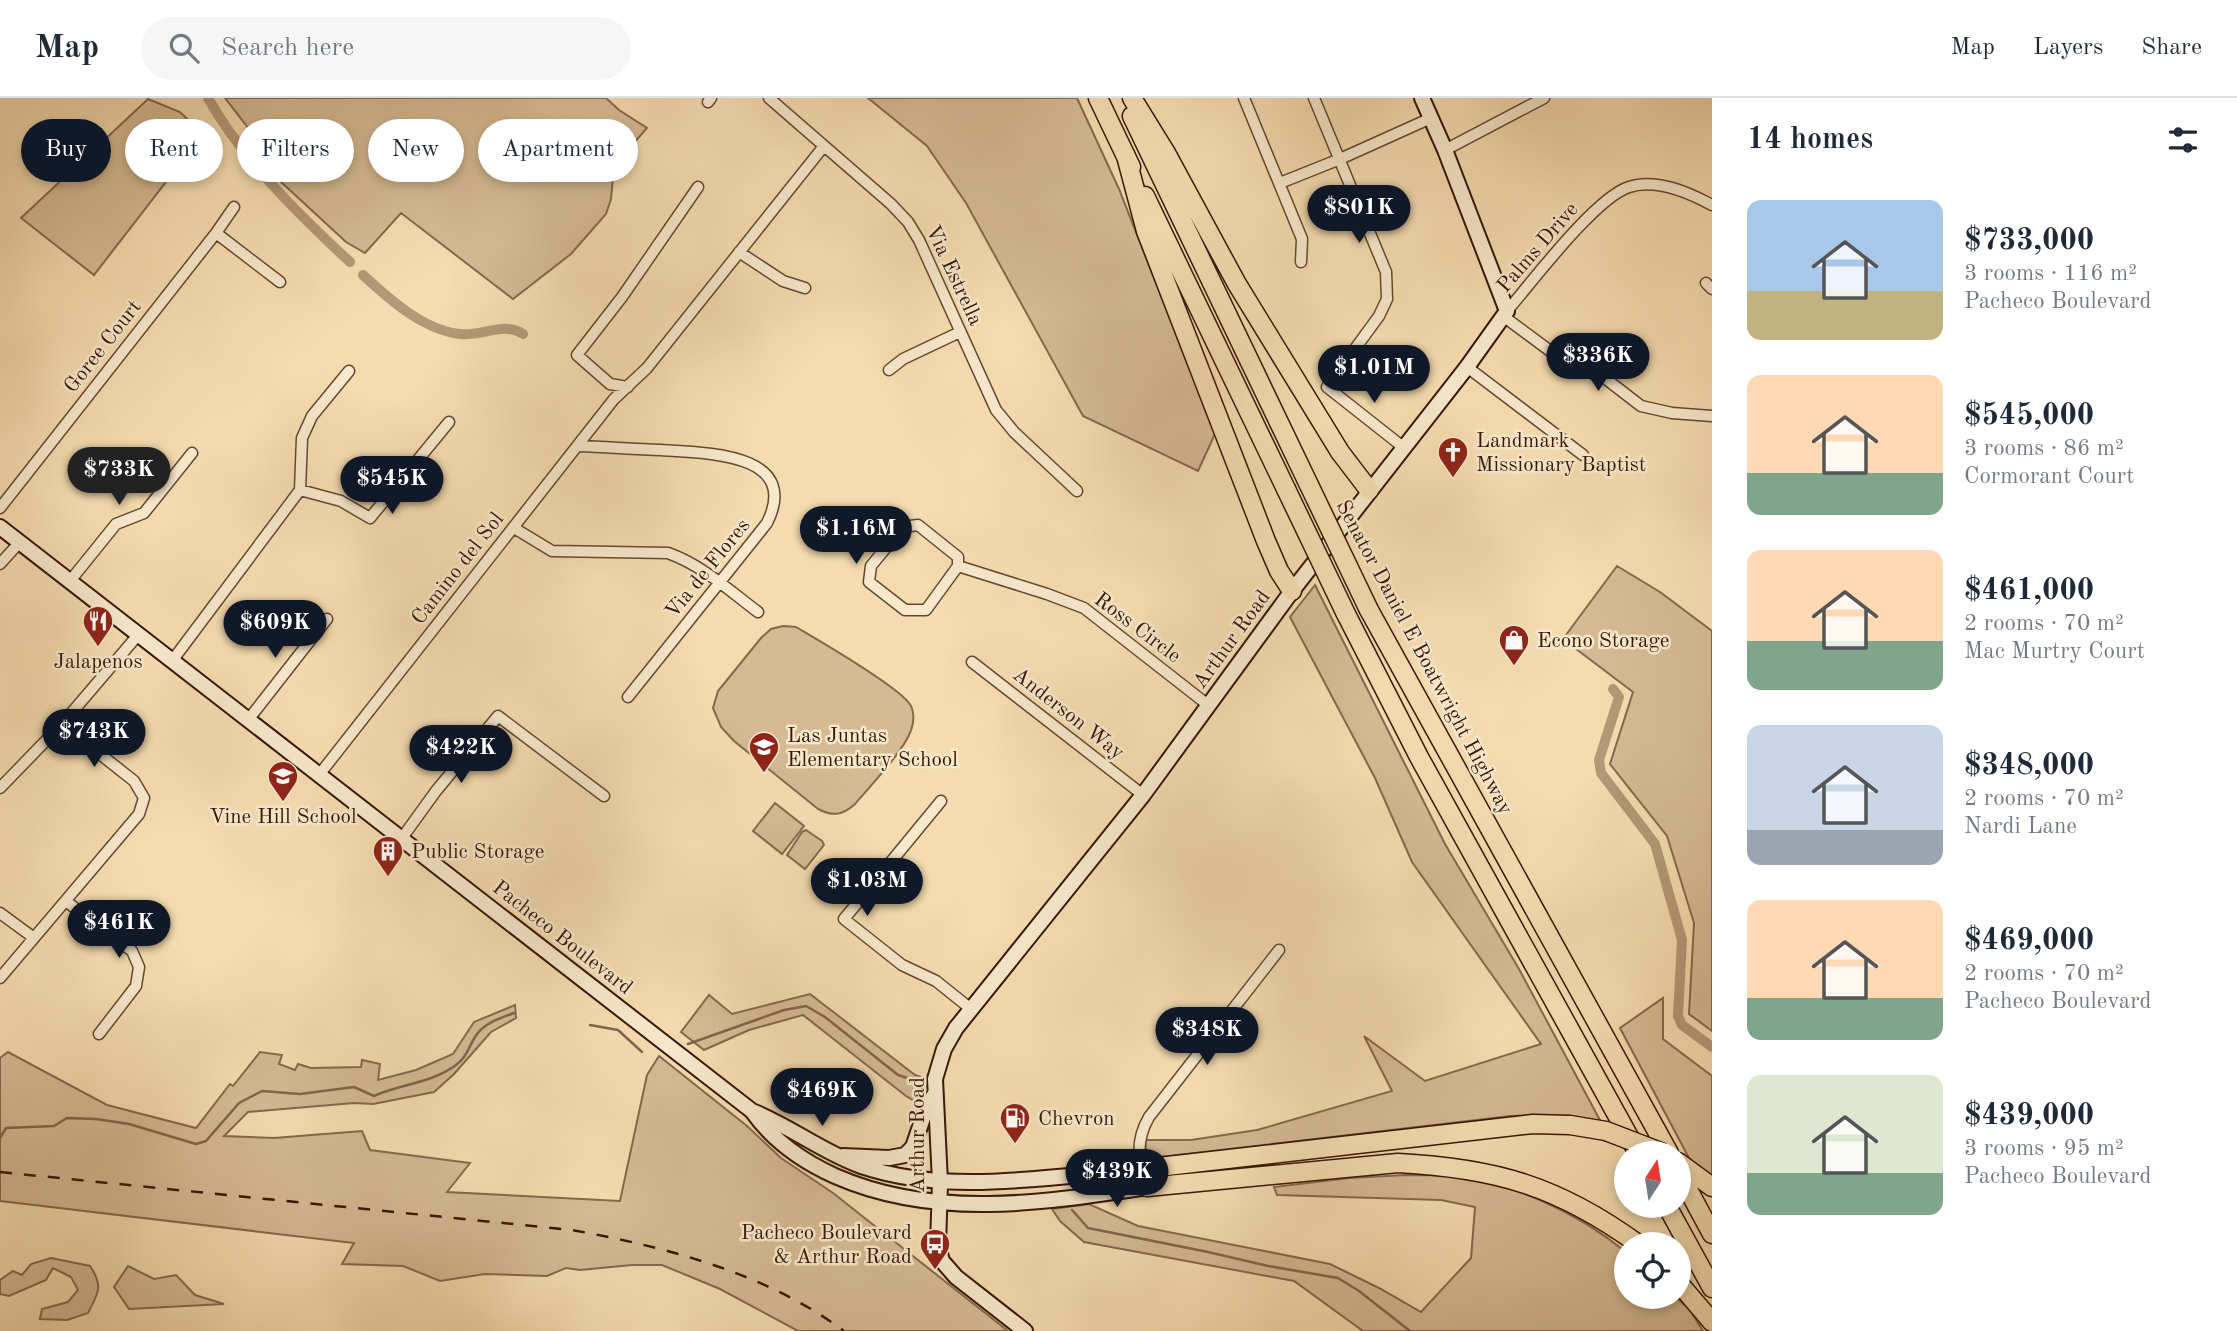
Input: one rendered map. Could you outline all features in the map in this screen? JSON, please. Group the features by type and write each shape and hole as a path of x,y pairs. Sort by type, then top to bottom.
{"highway":[{"path":"1098,98 1346,614 1419,757 1631,1141"},
{"name":"Senator Daniel E Boatwright Highway","path":"1123,98 1369,610 1662,1141"},
{"path":"1132,98 1166,153 1237,285 1332,440 1369,490"},
{"path":"1126,156 1146,231 1266,541 1292,591"},
{"path":"1141,1169 1533,1124 1570,1125 1606,1131 1632,1141"},
{"path":"1147,1187 1398,1163 1434,1165 1481,1171 1523,1182 1565,1199 1602,1218 1621,1232"},
{"path":"1691,1170 1712,1187"},
{"path":"1691,1195 1712,1234"},
{"path":"1674,1218 1712,1287"},
{"path":"1691,1297 1712,1322"}],"main road":[{"path":"1422,98 1445,150 1505,314"},
{"name":"Arthur Road","path":"939,1203 935,1093 936,1071 944,1049 971,1009 1143,795 1292,591 1467,367 1505,314"},
{"name":"Pacheco Boulevard","path":"0,527 752,1111 764,1128 794,1154 855,1184 939,1203 964,1205 1048,1201 1147,1187"},
{"path":"840,1156 889,1158 905,1154 913,1147 935,1093"},
{"name":"Pacheco Boulevard","path":"752,1111 773,1119 858,1164 887,1174 940,1182 1024,1179 1141,1169"},
{"path":"939,1203 937,1245 942,1261 956,1277 1025,1331"}],"street":[{"name":"Via Estrella","path":"769,98 908,222 919,240 996,410 1014,432 1077,491"},
{"path":"1244,98 1302,239 1301,262"},
{"path":"1314,98 1386,272 1387,299 1379,316 1327,387 1403,447"},
{"path":"1445,150 1544,98"},
{"path":"1280,183 1430,118"},
{"name":"Camino del Sol","path":"319,775 614,399 647,368 824,146"},
{"name":"Palms Drive","path":"1505,314 1593,211 1628,187 1653,185 1679,189 1712,205"},
{"path":"628,387 610,384 577,355 622,297 698,187"},
{"name":"Goree Court","path":"0,508 234,207"},
{"path":"216,233 280,282"},
{"path":"738,252 783,281 805,288"},
{"path":"1505,314 1565,362 1606,379 1641,406 1672,413 1712,416"},
{"path":"889,370 903,359 960,332"},
{"path":"1467,367 1583,455"},
{"path":"172,661 300,490 302,438 312,416 349,371"},
{"path":"300,490 341,501 370,518 449,422"},
{"name":"Via de Flores","path":"579,446 720,454 763,471 772,484 776,498 774,511 767,523 628,697"},
{"path":"70,581 116,524 144,513 192,453"},
{"path":"918,525 958,557 958,566 926,610 905,610 869,582 871,566 903,527 918,525"},
{"path":"514,528 552,551 668,553 682,558 719,582 758,612"},
{"path":"0,564 20,542"},
{"name":"Ross Circle","path":"958,566 1084,608 1209,705"},
{"path":"248,720 327,619"},
{"path":"0,788 62,724 138,635"},
{"name":"Anderson Way","path":"972,662 1143,795"},
{"path":"402,838 436,791 498,716 604,796"},
{"path":"0,978 139,814 144,798 134,781 62,724"},
{"path":"942,801 844,919 902,965 936,981 971,1009"},
{"path":"67,902 132,951 139,967 136,986 99,1034"},
{"path":"0,913 34,938"},
{"path":"1147,1187 1141,1169 1140,1141 1149,1116 1279,950"}],"shaded area":[{"path":"225,98 606,98 633,119 478,119 478,182 613,182 606,214 571,254 513,299 401,213 365,253 346,242 281,182 354,182 354,119 241,119"},
{"path":"868,98 1077,98 1119,189 1215,434 1198,471 1083,416 966,203 927,146"},
{"path":"148,99 180,112 187,119 127,119"},
{"path":"125,121 125,182 166,182 94,275 21,218 59,182 111,182 111,134"},
{"path":"638,122 647,128 638,138"},
{"path":"1617,566 1660,592 1712,631 1712,1031 1689,1014 1694,923 1667,836 1610,764 1633,692 1563,639"},
{"path":"1315,585 1445,844 1519,969 1601,1122 1547,1115 1510,1116 1152,1158 1146,1153 1145,1140 1191,1140 1257,1130 1392,1091 1364,1036 1425,1081 1541,1044 1412,862 1375,778 1290,617"},
{"path":"796,627 858,665 892,688 912,708 913,725 903,745 855,804 842,813 833,814 818,809 734,741 721,727 713,708 718,691 761,638 771,629"},
{"path":"775,803 804,826 782,854 753,831"},
{"path":"806,830 824,845 805,869 787,855"},
{"path":"810,994 915,1075 924,1078 920,1099 916,1102 906,1096 803,1015 749,1030 704,1050 681,1032 709,995 732,1014"},
{"path":"1663,998 1663,1039 1712,1076 1712,1187 1691,1161 1691,1141 1680,1141 1620,1028"},
{"path":"515,1005 516,1018 491,1032 454,1074 434,1092 373,1104 354,1103 248,1112 224,1136 274,1138 362,1131 370,1150 470,1163 447,1192 620,1201 647,1075 659,1056 747,1126 781,1158 833,1193 1008,1331 798,1331 720,1289 662,1265 580,1270 566,1268 547,1276 485,1274 440,1281 403,1266 342,1264 354,1243 0,1201 0,1058 8,1052 107,1105 196,1128 230,1084 233,1086 260,1052 282,1055 279,1064 295,1070 298,1064 311,1068 361,1067 362,1060 380,1064 378,1080 416,1070 453,1054 474,1022"},
{"path":"1449,1176 1496,1184 1543,1201 1587,1224 1614,1243 1614,1309 1689,1309 1703,1331 1363,1331 1294,1281 1084,1242 1060,1221 1052,1209 1089,1204 1138,1226 1330,1264 1421,1312 1471,1258 1475,1207 1441,1200 1277,1195 1274,1187 1349,1178"},
{"path":"51,1258 90,1266 97,1279 98,1290 88,1313 67,1320 40,1319 42,1309 68,1302 78,1290 71,1277 53,1268 46,1280 9,1296 0,1294 0,1280 13,1271 22,1275 31,1264"},
{"path":"128,1266 154,1279 176,1275 195,1295 224,1304 129,1309 114,1287"}],"waterway":[{"path":"208,98 255,164 291,205 350,262"},
{"path":"363,275 407,312 446,331 468,334 508,329 523,334"},
{"path":"1613,689 1619,697 1599,760 1601,773 1655,844 1682,940 1678,1016 1682,1025 1712,1047"},
{"path":"688,1044 784,1010 806,1006 825,1017 898,1075 923,1083"},
{"path":"0,1138 6,1128 54,1126 67,1118 129,1124 196,1144 206,1141 239,1103 262,1091 300,1094 354,1087 374,1096 437,1076 460,1062 485,1026 514,1013"},
{"path":"590,1025 618,1030 642,1052"},
{"path":"1072,1210 1088,1228 1338,1278 1410,1331"}],"railway":[{"path":"0,1172 572,1230 643,1245 714,1265 782,1293 844,1331"}],"place":[{"name":"Landmark Missionary Baptist","path":"1453,479"},
{"name":"Jalapenos","path":"98,648"},
{"name":"Econo Storage","path":"1514,667"},
{"name":"Las Juntas Elementary School","path":"764,774"},
{"name":"Vine Hill School","path":"283,803"},
{"name":"Public Storage","path":"388,878"},
{"name":"Chevron","path":"1015,1145"},
{"name":"Pacheco Boulevard & Arthur Road","path":"935,1271"}]}
